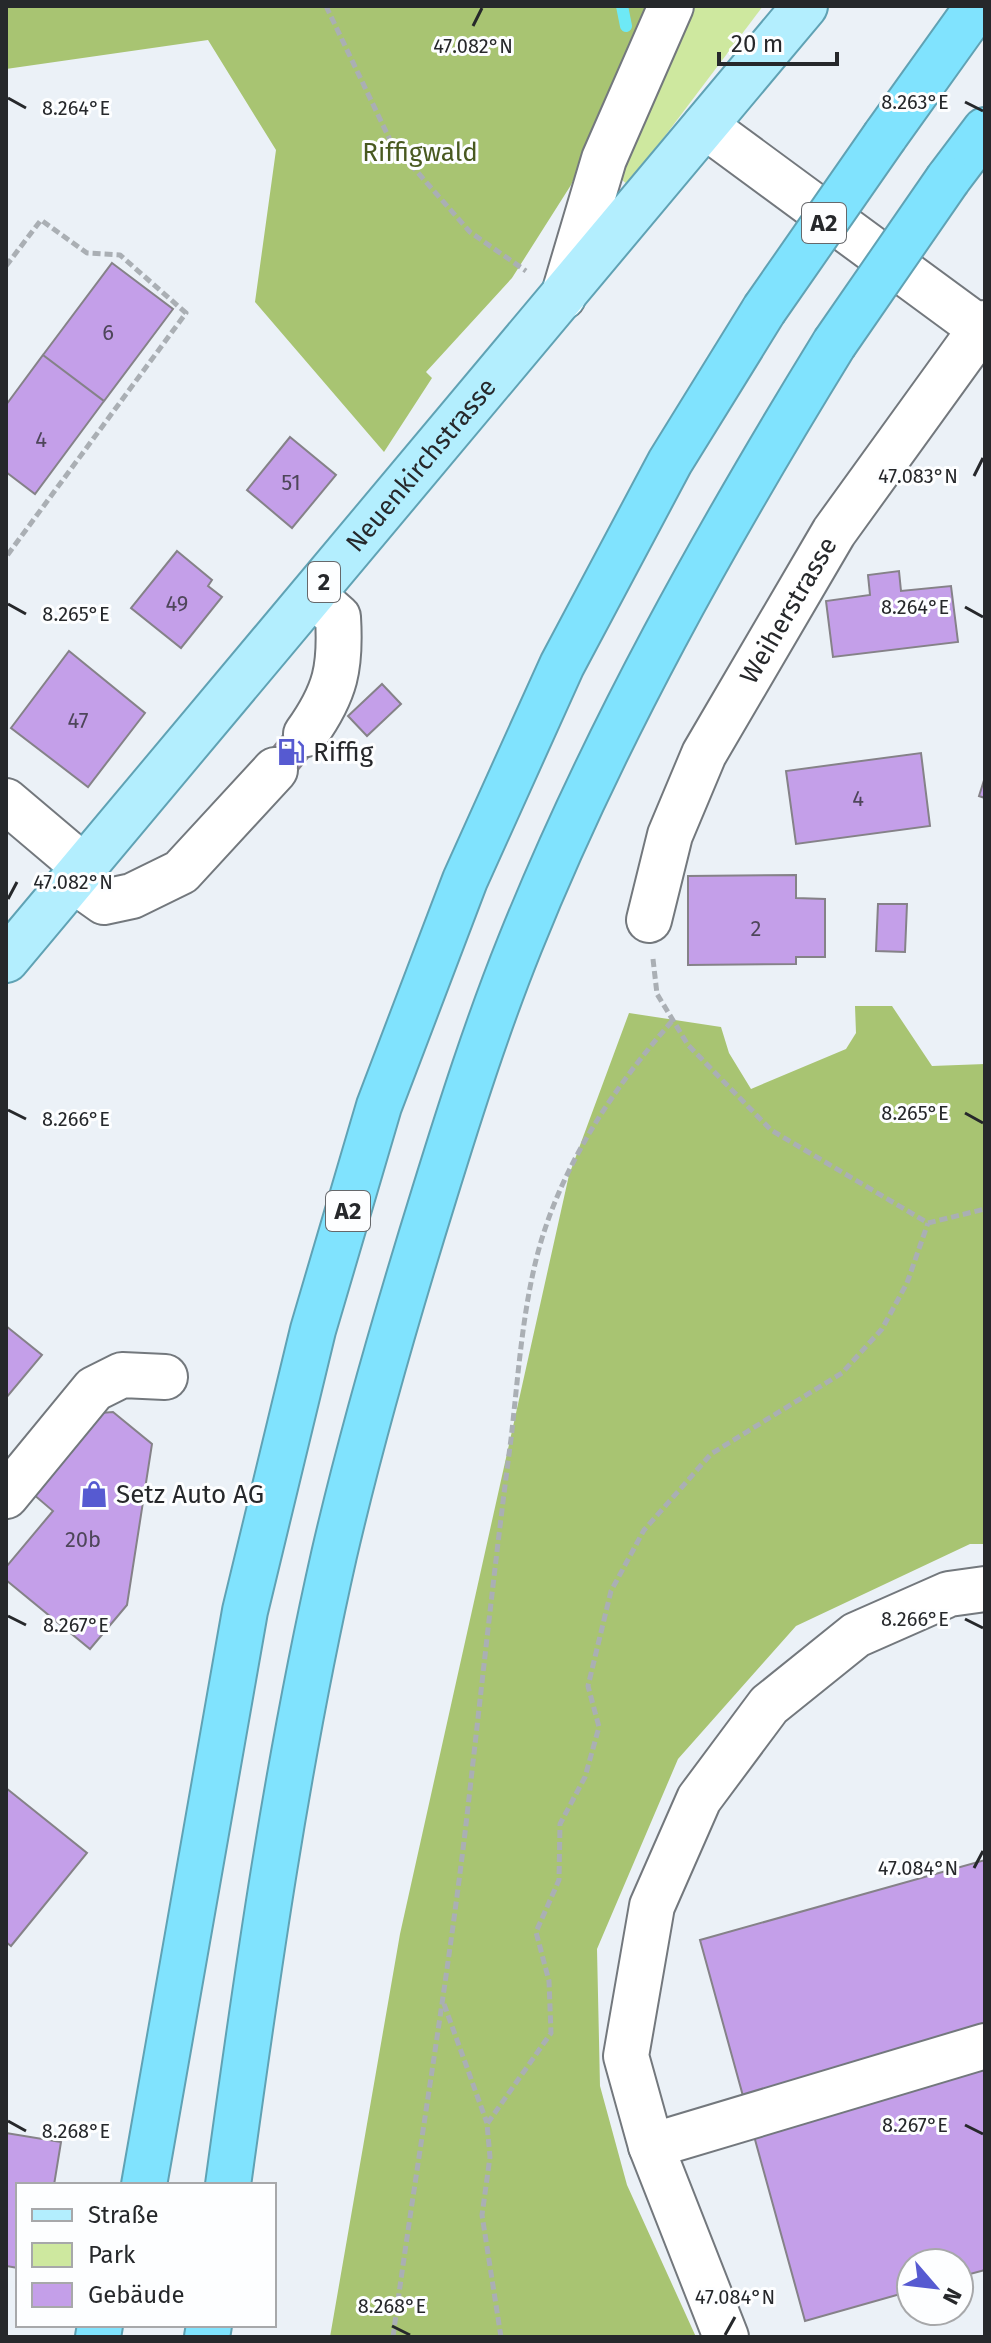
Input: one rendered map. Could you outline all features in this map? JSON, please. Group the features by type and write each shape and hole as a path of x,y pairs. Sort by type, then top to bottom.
{"highway":[{"name":"A2","path":"144,2183 245,1611 313,1330 379,1106 465,880 562,665 670,462 764,310 978,6"},
{"path":"228,2183 298,1726 335,1552 401,1300 475,1065 520,943 566,839 674,620 758,468 834,344 985,130"},
{"path":"135,2183 150,2138"}],"main road":[{"name":"Neuenkirchstrasse","path":"6,960 805,6"}],"street":[{"path":"563,297 604,159 671,6"},
{"name":"Weiherstrasse","path":"649,920 670,835 704,754 834,532 984,328 782,185 705,126"},
{"path":"306,734 330,697 341,659 338,617 313,595"},
{"path":"6,801 104,902 132,896 181,872 275,770"},
{"path":"6,1496 94,1389 122,1375 165,1377"},
{"path":"726,2337 651,2146 626,2056 652,1906 699,1799 769,1705 856,1635 949,1594 985,1589"},
{"path":"651,2146 985,2046"}],"path":[{"path":"326,6 391,142 470,232 563,297"},
{"path":"6,266 41,220 87,253 120,255 186,313 6,557"},
{"path":"649,920 657,994 688,1045 771,1130 928,1223 985,1209"},
{"path":"393,2337 443,2001 526,1311 537,1254 562,1186 596,1123 634,1064 673,1020"},
{"path":"487,2124 551,2033 549,1981 536,1932 559,1880 560,1824 585,1777 599,1727 588,1686 611,1591 644,1530 711,1454 842,1373 882,1329 907,1283 928,1223"},
{"path":"443,2001 487,2124 490,2157 482,2215 501,2337"}],"green space":[{"name":"Riffigwald","path":"6,6 654,6 571,185 512,278 426,372 432,378 384,452 255,302 276,150 208,40 6,69"},
{"path":"682,6 763,6 628,185 621,179 622,152"},
{"path":"855,1006 892,1006 932,1066 985,1064 985,1544 970,1544 796,1626 678,1759 597,1949 600,2086 627,2185 696,2337 330,2337 400,1934 569,1175 629,1013 721,1027 729,1053 751,1089 846,1049 856,1033"}],"building":[{"path":"112,263 173,309 104,401 43,355"},
{"path":"43,355 104,401 35,494 6,472 6,405"},
{"path":"290,437 336,475 292,528 247,490"},
{"path":"177,551 212,580 208,586 222,597 181,648 131,608"},
{"path":"899,571 901,591 951,586 958,642 833,657 826,601 870,595 868,575"},
{"path":"69,651 145,713 88,787 11,728"},
{"path":"382,684 401,704 367,736 348,716"},
{"name":"Riffig","path":"293,723 319,744 288,782 262,761"},
{"path":"921,753 930,826 796,844 786,771"},
{"path":"985,777 985,798 979,796"},
{"path":"796,875 796,898 825,899 825,957 796,957 796,964 688,965 688,876"},
{"path":"878,904 907,904 905,952 876,951"},
{"path":"6,1326 42,1355 6,1398"},
{"path":"113,1412 152,1444 127,1605 90,1649 6,1580 6,1567 53,1511 33,1494 100,1413"},
{"path":"6,1788 87,1853 11,1946 6,1942"},
{"path":"985,1860 985,2270 975,2273 975,2247 895,2247 895,2296 805,2321 700,1940"},
{"path":"6,2133 61,2142 54,2183 16,2183 16,2268 6,2266"}],"waterway":[{"path":"622,6 626,26"}],"place":[{"name":"Riffig","path":"291,752"},
{"name":"Setz Auto AG","path":"94,1494"}]}
